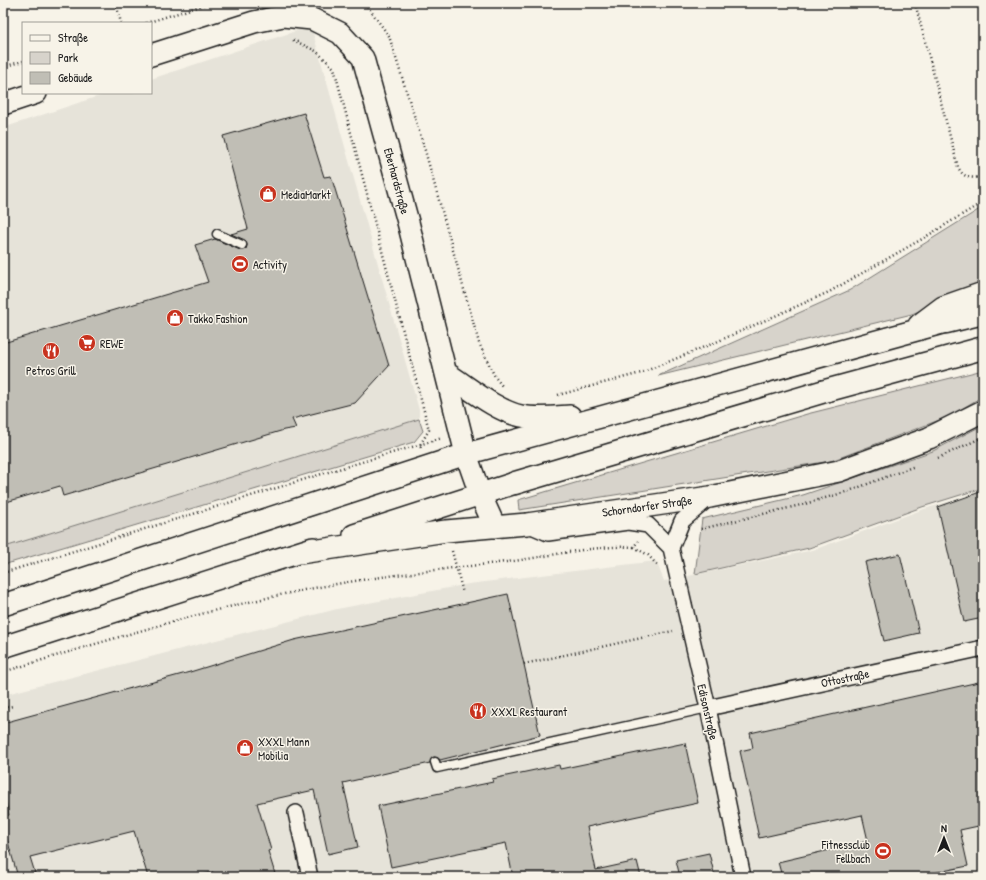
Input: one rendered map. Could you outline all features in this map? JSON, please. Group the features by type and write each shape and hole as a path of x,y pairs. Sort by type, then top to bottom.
{"highway":[{"path":"946,322 983,313"},
{"path":"515,483 825,391 983,348"}],"main road":[{"name":"Eberhardstraße","path":"152,55 254,22 283,16 312,19 340,33 363,58 408,222 466,454 480,494 495,527"},
{"path":"3,104 33,94"},
{"path":"913,331 943,307 983,292"},
{"path":"3,605 466,454 603,415 946,322"},
{"path":"446,373 506,411 520,416 536,418 603,415"},
{"name":"Schorndorfer Straße","path":"300,553 437,532 528,524 710,497 839,471 929,438 983,411"},
{"path":"3,647 515,483"}],"street":[{"path":"528,524 548,533 628,522 648,525 671,548 682,521 710,497"},
{"name":"Edisonstraße","path":"671,548 708,708 743,877"},
{"name":"Ottostraße","path":"708,708 983,648"},
{"path":"296,812 310,877"}],"lane":[{"path":"217,234 242,245"},
{"path":"435,762 436,768 708,708"}],"path":[{"path":"116,3 120,22"},
{"path":"149,22 210,3"},
{"path":"365,3 389,36 424,147 479,342 495,377 504,387"},
{"path":"915,3 958,167 962,174 967,178 983,177"},
{"path":"3,573 420,445 429,430 334,68 316,51 293,40"},
{"path":"3,67 22,61"},
{"path":"555,396 641,372 829,292 983,202"},
{"path":"3,672 178,619 272,596 339,583 512,561 614,546 634,548 648,525"},
{"path":"456,567 463,593"},
{"path":"524,664 666,632"},
{"path":"3,708 13,706"}],"shaded area":[{"path":"311,26 419,410 419,419 8,546 3,545 3,128 105,94 152,94 152,79"},
{"path":"983,492 983,877 3,877 3,695 337,609 469,584 656,561 664,581 813,550 924,509"}],"green space":[{"path":"983,207 983,283 912,314 658,376 850,290"},
{"path":"983,370 983,396 950,416 831,461 519,510 518,500 807,414"},
{"path":"419,419 423,431 414,442 3,565 3,545 8,546"},
{"path":"983,425 983,488 922,507 809,548 695,574 702,519 803,495 933,451"}],"building":[{"path":"304,113 324,177 331,176 389,366 355,403 292,419 296,428 284,430 63,496 60,486 3,503 3,343 208,282 195,245 215,239 240,250 246,249 247,245 245,240 231,234 248,229 223,136"},
{"path":"983,491 983,618 964,622 938,507"},
{"path":"900,554 919,633 884,641 865,562"},
{"name":"XXXL Mann Mobilia","path":"508,594 540,735 440,760 434,757 431,759 430,763 343,783 358,847 328,854 314,790 257,803 271,850 268,851 276,877 214,877 213,872 195,877 148,877 134,831 30,857 35,873 18,877 3,825 3,817 9,815 3,792 3,723 190,672 294,640"},
{"path":"983,681 983,825 960,830 968,866 933,873 933,877 782,877 778,862 868,841 862,815 759,838 740,751 753,748 750,733"},
{"path":"685,743 698,803 587,827 596,870 637,861 641,877 513,877 506,843 391,867 378,806 493,782 492,779 559,765 560,769"},
{"path":"709,853 715,877 680,877 676,860"}],"place":[{"name":"MediaMarkt","path":"268,194"},
{"name":"Activity","path":"240,264"},
{"name":"Takko Fashion","path":"175,318"},
{"name":"REWE","path":"87,343"},
{"name":"Petros Grill","path":"51,351"},
{"name":"XXXL Restaurant","path":"478,711"},
{"name":"XXXL Mann Mobilia","path":"245,748"},
{"name":"Fitnessclub Fellbach","path":"883,851"}]}
